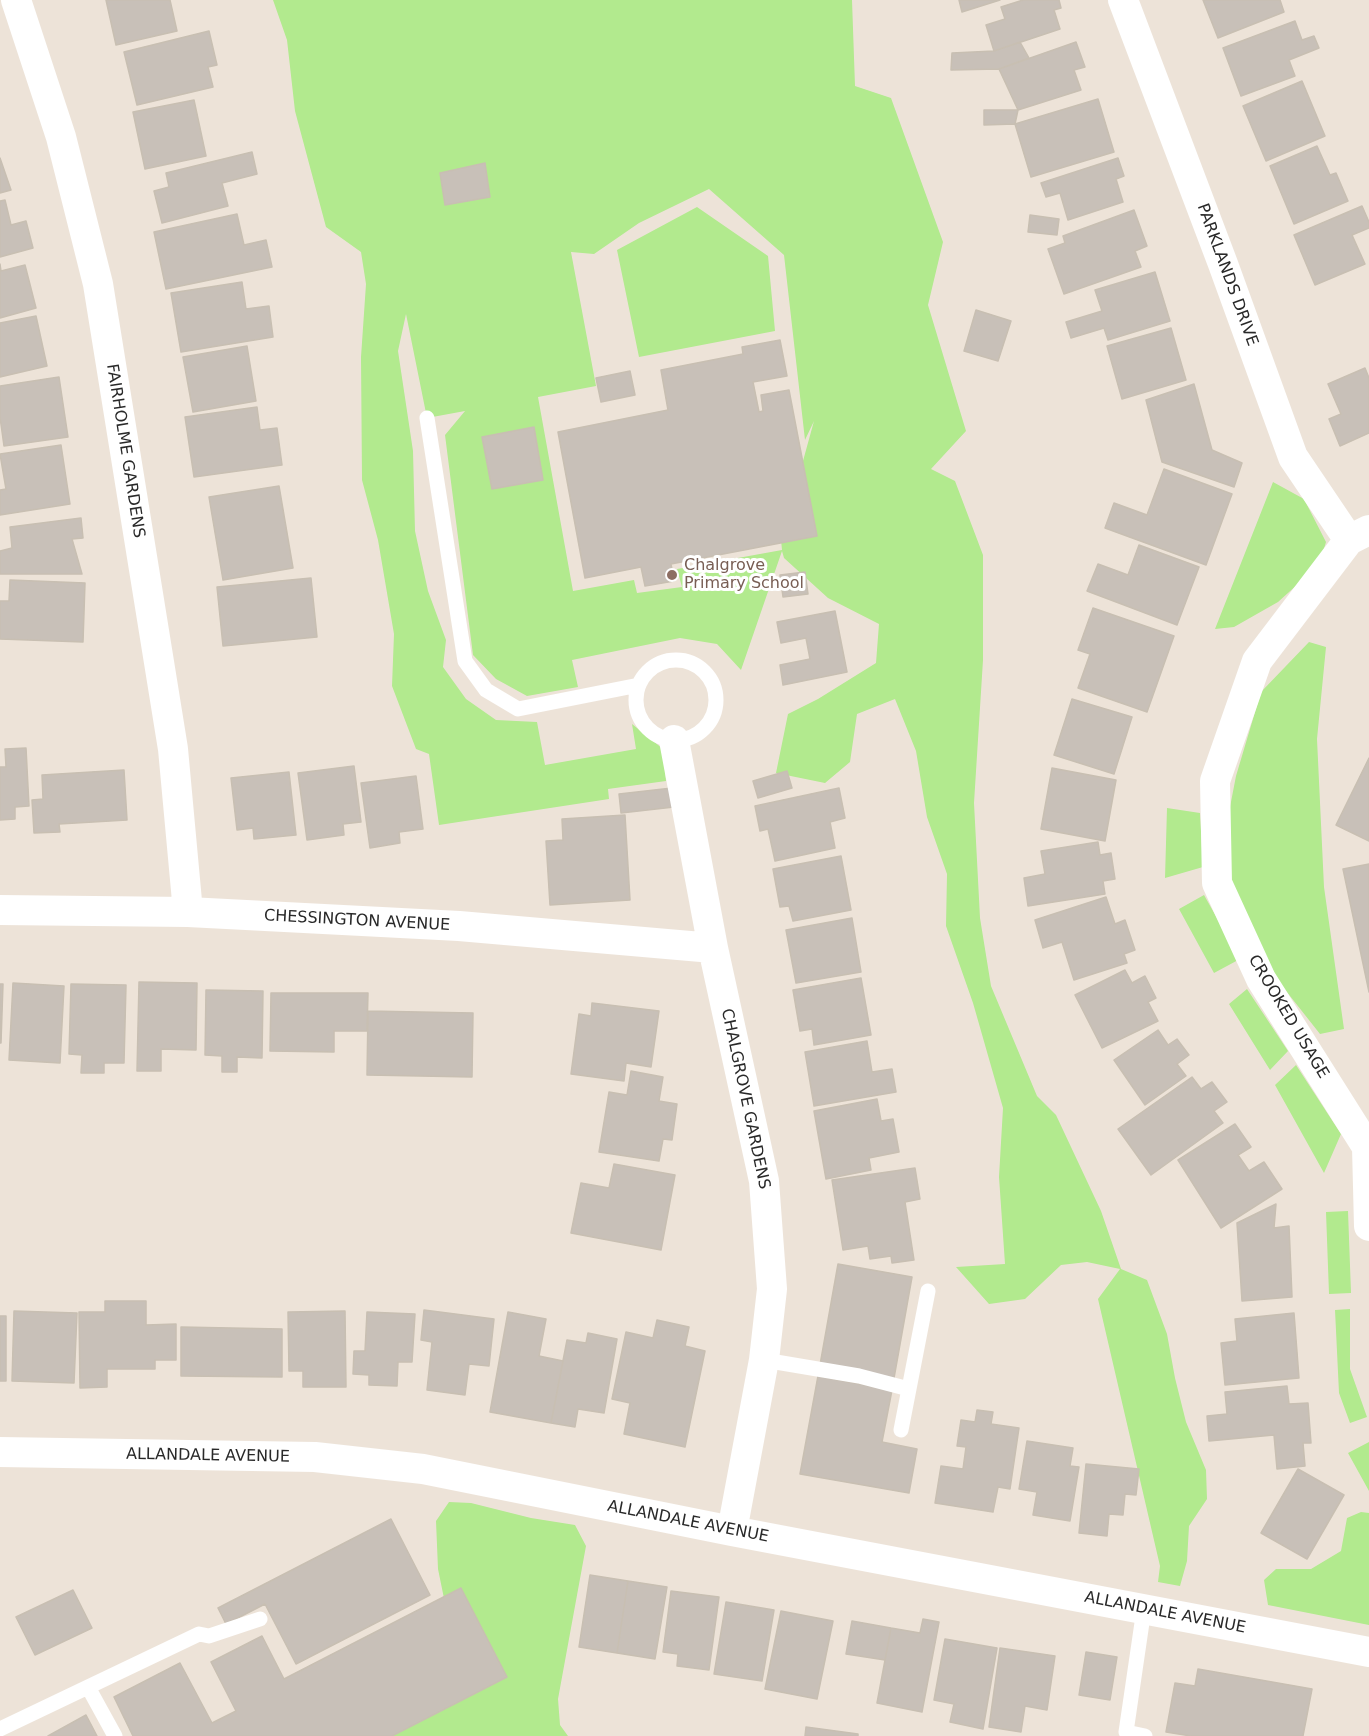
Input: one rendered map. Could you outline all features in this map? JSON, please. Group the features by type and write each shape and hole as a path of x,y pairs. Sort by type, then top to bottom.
{"street":[{"name":"FAIRHOLME GARDENS","path":"16,0 61,136 98,284 173,749 188,912"},
{"name":"PARKLANDS DRIVE","path":"1123,0 1293,456 1359,535"},
{"name":"CROOKED USAGE","path":"1359,535 1257,661 1215,781 1216,883 1261,979 1367,1147 1369,1226"},
{"name":"CHALGROVE GARDENS","path":"674,740 713,948 764,1181 772,1289 764,1360 732,1531"},
{"name":"CHESSINGTON AVENUE","path":"0,910 188,912 459,926 713,948"},
{"name":"ALLANDALE AVENUE","path":"0,1452 315,1457 423,1469 732,1531 1369,1652"}],"lane":[{"path":"427,418 465,662 486,690 518,709 639,685"},
{"path":"670,660 684,661 698,667 708,676 716,694 715,709 701,731 688,738 674,740 655,734 644,725 638,713 636,698 644,676 655,666 670,660"},
{"path":"901,1430 928,1291"},
{"path":"764,1360 859,1376 909,1389"},
{"path":"1144,1610 1126,1732 1145,1736"},
{"path":"0,1729 199,1634 208,1636 260,1618"},
{"path":"88,1687 115,1736"}],"green space":[{"name":"Chalgrove Primary School","path":"273,0 852,0 855,86 891,98 943,242 928,305 966,431 931,469 955,481 983,555 983,660 974,803 980,918 991,986 1037,1096 1056,1115 1101,1211 1121,1269 1147,1280 1167,1334 1186,1422 1206,1470 1207,1499 1189,1526 1187,1561 1180,1586 1158,1582 1160,1566 1098,1299 1120,1269 1087,1262 1061,1265 1025,1299 989,1304 956,1267 1005,1264 999,1177 1003,1108 973,1003 946,926 947,874 927,817 916,751 895,699 857,714 850,762 825,783 776,773 788,714 818,699 876,663 879,624 828,598 784,558 782,551 741,670 717,644 680,638 572,660 578,687 527,696 496,679 473,655 445,435 465,411 427,418 406,314 398,351 413,451 415,531 428,591 446,640 443,667 466,699 496,720 537,722 545,765 636,749 632,724 663,749 666,781 608,789 609,799 439,825 429,754 416,749 392,686 394,634 378,540 362,480 361,357 366,284 361,252 326,227 295,111 287,40","holes":["709,189 784,255 805,440 814,421 795,490 780,529 782,550 677,569 682,587 637,593 634,580 573,591 538,397 596,386 571,252 594,254 639,223"]},
{"path":"697,207 768,256 775,331 639,357 617,250"},
{"path":"1273,482 1304,499 1326,542 1319,565 1278,602 1234,627 1215,629"},
{"path":"1309,642 1326,647 1317,739 1324,887 1344,1029 1320,1034 1275,977 1236,906 1224,838 1236,776 1261,692"},
{"path":"1167,808 1200,813 1203,867 1165,878"},
{"path":"1204,895 1240,959 1214,973 1179,909"},
{"path":"1247,989 1288,1051 1270,1070 1229,1004"},
{"path":"1296,1065 1341,1134 1324,1173 1275,1085"},
{"path":"1348,1211 1351,1293 1329,1294 1326,1212"},
{"path":"1350,1309 1350,1369 1367,1417 1350,1423 1339,1393 1335,1310"},
{"path":"1369,1442 1369,1491 1348,1453"},
{"path":"449,1502 471,1503 531,1518 575,1525 586,1546 558,1699 560,1725 568,1736 362,1736 448,1618 438,1569 436,1521"},
{"path":"1361,1512 1369,1513 1369,1625 1268,1605 1264,1580 1276,1569 1311,1569 1341,1551 1347,1518"}],"building":[{"path":"106,0 170,0 177,31 116,45"},
{"path":"959,0 1000,0 962,12"},
{"path":"1023,0 1059,0 1061,8 1054,10 1060,29 994,51 986,25 1005,19 1001,7"},
{"path":"1203,0 1280,0 1284,12 1218,38"},
{"path":"1295,21 1302,40 1314,36 1319,48 1289,60 1295,76 1241,96 1223,48"},
{"path":"209,31 217,65 208,67 213,87 137,105 124,52"},
{"path":"1020,42 1029,58 999,69 951,70 952,53 994,51"},
{"path":"1076,42 1085,67 1074,70 1081,90 1018,110 999,69"},
{"path":"1302,81 1325,136 1266,161 1243,106"},
{"path":"1098,99 1114,152 1031,177 1015,124"},
{"path":"194,100 206,156 145,169 133,112"},
{"path":"984,110 1018,110 1015,124 984,125"},
{"path":"1317,146 1330,175 1336,173 1348,201 1294,224 1270,166"},
{"path":"252,152 257,174 222,183 228,206 162,223 154,191 169,187 166,173"},
{"path":"0,158 11,190 0,193"},
{"path":"1118,158 1124,176 1116,179 1123,202 1068,220 1060,193 1046,197 1041,183"},
{"path":"485,163 490,197 445,205 440,173"},
{"path":"5,200 11,225 26,221 33,248 0,257 0,201"},
{"path":"1362,206 1369,222 1369,228 1352,235 1365,264 1315,285 1294,235"},
{"path":"1134,210 1147,246 1135,251 1141,267 1064,294 1048,249 1065,243 1063,236"},
{"path":"237,214 244,245 266,240 272,267 166,289 154,232"},
{"path":"1030,215 1059,219 1057,235 1028,232"},
{"path":"0,264 1,271 25,265 36,308 0,318"},
{"path":"1155,272 1170,321 1108,340 1104,328 1071,338 1066,322 1102,311 1095,290"},
{"path":"242,282 246,309 269,306 273,337 181,352 171,293"},
{"path":"976,310 1011,321 998,361 964,351"},
{"path":"36,316 47,366 0,377 0,323"},
{"path":"1171,328 1186,380 1122,399 1107,346"},
{"path":"780,340 787,376 753,382 759,412 763,411 761,395 789,390 817,536 671,564 674,581 645,586 641,567 585,578 558,432 668,410 661,370 743,354 742,347"},
{"path":"247,346 256,401 193,412 183,357"},
{"path":"1365,368 1369,378 1369,433 1340,446 1329,419 1341,414 1328,384"},
{"path":"630,371 635,395 601,402 596,378"},
{"path":"59,377 68,437 4,446 0,417 0,386"},
{"path":"1194,384 1212,450 1242,463 1234,487 1162,462 1146,400"},
{"path":"257,407 260,430 277,428 282,465 194,477 185,417"},
{"path":"534,427 543,480 492,489 482,437"},
{"path":"61,445 70,504 0,515 0,490 6,489 0,454"},
{"path":"1164,469 1232,494 1206,565 1105,528 1114,503 1147,515"},
{"path":"279,486 293,568 223,580 209,497"},
{"path":"81,518 83,538 72,539 82,574 0,574 0,551 12,548 10,527"},
{"path":"1139,545 1199,567 1177,625 1087,591 1098,564 1128,575"},
{"path":"805,572 808,594 783,597 780,575"},
{"path":"311,578 317,637 223,646 217,587"},
{"path":"10,580 85,583 83,642 0,639 0,601 9,601"},
{"path":"1093,608 1174,636 1147,712 1078,688 1090,654 1078,650"},
{"path":"835,611 847,672 783,685 780,665 810,659 806,638 781,643 777,622"},
{"path":"1072,699 1132,717 1114,774 1054,755"},
{"path":"26,748 29,806 15,807 15,819 0,820 0,767 6,767 5,749"},
{"path":"1369,758 1369,841 1336,825"},
{"path":"354,766 361,822 343,824 344,835 307,840 298,773"},
{"path":"1052,768 1116,780 1105,841 1041,829"},
{"path":"124,770 127,820 59,824 60,832 34,833 32,800 43,799 42,775"},
{"path":"787,771 792,788 758,798 753,781"},
{"path":"289,772 296,835 254,839 253,828 237,830 231,778"},
{"path":"416,776 423,829 399,832 400,843 370,848 361,783"},
{"path":"672,788 674,807 621,813 619,794"},
{"path":"839,788 845,818 830,822 835,848 775,861 768,829 760,831 755,806"},
{"path":"625,815 630,900 550,905 546,841 563,840 562,819"},
{"path":"1098,842 1100,855 1111,853 1115,879 1103,881 1105,894 1028,906 1024,878 1045,874 1041,851"},
{"path":"841,856 851,910 793,921 789,906 780,907 773,869"},
{"path":"1369,864 1369,992 1343,869"},
{"path":"1106,897 1115,924 1125,920 1135,950 1124,954 1127,963 1074,980 1062,942 1043,948 1035,920"},
{"path":"852,918 861,972 796,983 786,930"},
{"path":"1125,970 1132,983 1145,976 1156,998 1148,1002 1158,1021 1102,1048 1075,995"},
{"path":"861,978 871,1035 814,1045 812,1029 800,1031 793,990"},
{"path":"139,982 197,983 196,1050 161,1049 161,1071 137,1071"},
{"path":"13,983 64,986 60,1063 9,1060"},
{"path":"0,984 3,984 1,1043 0,1043"},
{"path":"71,984 126,985 124,1063 104,1063 104,1073 81,1073 82,1055 69,1054"},
{"path":"206,990 263,991 262,1058 237,1057 237,1072 222,1072 222,1056 205,1055"},
{"path":"271,993 368,993 367,1031 334,1031 334,1052 270,1051"},
{"path":"592,1003 659,1011 651,1067 626,1063 624,1081 571,1074 579,1014 591,1016"},
{"path":"368,1011 473,1013 472,1077 367,1075"},
{"path":"1158,1030 1168,1045 1177,1039 1189,1055 1177,1064 1186,1076 1145,1105 1114,1060"},
{"path":"867,1041 872,1072 892,1069 896,1092 814,1106 805,1052"},
{"path":"631,1071 663,1077 659,1101 677,1104 672,1140 663,1139 659,1161 599,1152 609,1092 627,1095"},
{"path":"1192,1077 1201,1089 1212,1082 1227,1102 1214,1111 1223,1123 1151,1175 1118,1129"},
{"path":"877,1099 881,1121 893,1119 899,1152 869,1158 871,1170 826,1179 814,1111"},
{"path":"1235,1124 1251,1147 1238,1155 1249,1171 1264,1162 1282,1189 1221,1228 1178,1160"},
{"path":"614,1164 675,1175 661,1250 571,1233 581,1183 609,1188"},
{"path":"915,1168 920,1199 905,1202 914,1260 892,1263 891,1256 870,1259 868,1246 843,1250 832,1180"},
{"path":"1276,1204 1274,1228 1289,1226 1292,1297 1242,1301 1237,1223"},
{"path":"838,1264 912,1277 894,1378 820,1365"},
{"path":"105,1301 146,1301 146,1325 176,1324 176,1360 155,1360 155,1369 107,1369 107,1387 80,1388 79,1312 105,1312"},
{"path":"424,1310 494,1319 489,1366 469,1364 465,1395 427,1390 432,1342 421,1340"},
{"path":"14,1311 77,1313 74,1383 12,1381"},
{"path":"345,1311 346,1387 303,1387 303,1371 289,1371 288,1312"},
{"path":"367,1312 415,1314 412,1362 398,1362 397,1386 369,1385 369,1375 353,1374 354,1351 365,1351"},
{"path":"508,1312 546,1319 539,1356 563,1361 551,1423 490,1412"},
{"path":"1294,1313 1299,1378 1225,1385 1221,1343 1237,1341 1235,1319"},
{"path":"0,1316 6,1316 6,1381 0,1381"},
{"path":"657,1320 689,1327 685,1346 705,1351 685,1447 624,1434 630,1403 612,1399 626,1332 653,1338"},
{"path":"181,1327 282,1329 282,1377 181,1376"},
{"path":"588,1333 617,1339 604,1413 578,1409 575,1427 551,1423 567,1340 586,1343"},
{"path":"818,1376 892,1390 882,1442 917,1449 909,1493 800,1474"},
{"path":"1287,1386 1289,1404 1308,1403 1311,1443 1303,1443 1305,1466 1277,1469 1274,1435 1209,1441 1207,1416 1227,1414 1225,1392"},
{"path":"977,1410 993,1412 991,1424 1019,1428 1010,1489 998,1487 993,1512 935,1503 941,1466 963,1469 966,1447 957,1446 961,1420 975,1422"},
{"path":"1027,1441 1073,1448 1070,1466 1079,1467 1070,1521 1033,1515 1037,1492 1019,1489"},
{"path":"1086,1464 1139,1469 1136,1495 1125,1494 1123,1515 1109,1514 1107,1536 1079,1533"},
{"path":"1298,1469 1344,1495 1307,1559 1261,1533"},
{"path":"391,1519 430,1595 296,1664 265,1604 226,1624 218,1608"},
{"path":"590,1575 628,1581 617,1653 579,1647"},
{"path":"628,1581 667,1587 655,1659 617,1653"},
{"path":"461,1588 507,1677 392,1736 133,1736 114,1697 180,1663 212,1723 236,1711 211,1662 262,1636 284,1679"},
{"path":"73,1590 92,1628 35,1655 16,1617"},
{"path":"671,1591 719,1597 709,1670 677,1666 678,1654 663,1652"},
{"path":"726,1602 774,1610 762,1681 714,1674"},
{"path":"781,1611 833,1621 817,1699 765,1689"},
{"path":"923,1619 939,1622 922,1712 877,1703 891,1628 920,1633"},
{"path":"852,1621 891,1628 885,1660 846,1654"},
{"path":"945,1639 997,1648 983,1729 950,1722 954,1704 934,1700"},
{"path":"1000,1648 1055,1656 1047,1710 1025,1706 1021,1732 989,1727"},
{"path":"1086,1652 1117,1657 1110,1700 1079,1695"},
{"path":"1198,1669 1312,1689 1303,1736 1191,1736 1166,1732 1175,1683 1195,1686"},
{"path":"86,1715 97,1736 48,1736"},
{"path":"806,1727 858,1734 858,1736 805,1736"}],"place":[{"name":"Chalgrove Primary School","path":"672,575"}]}
